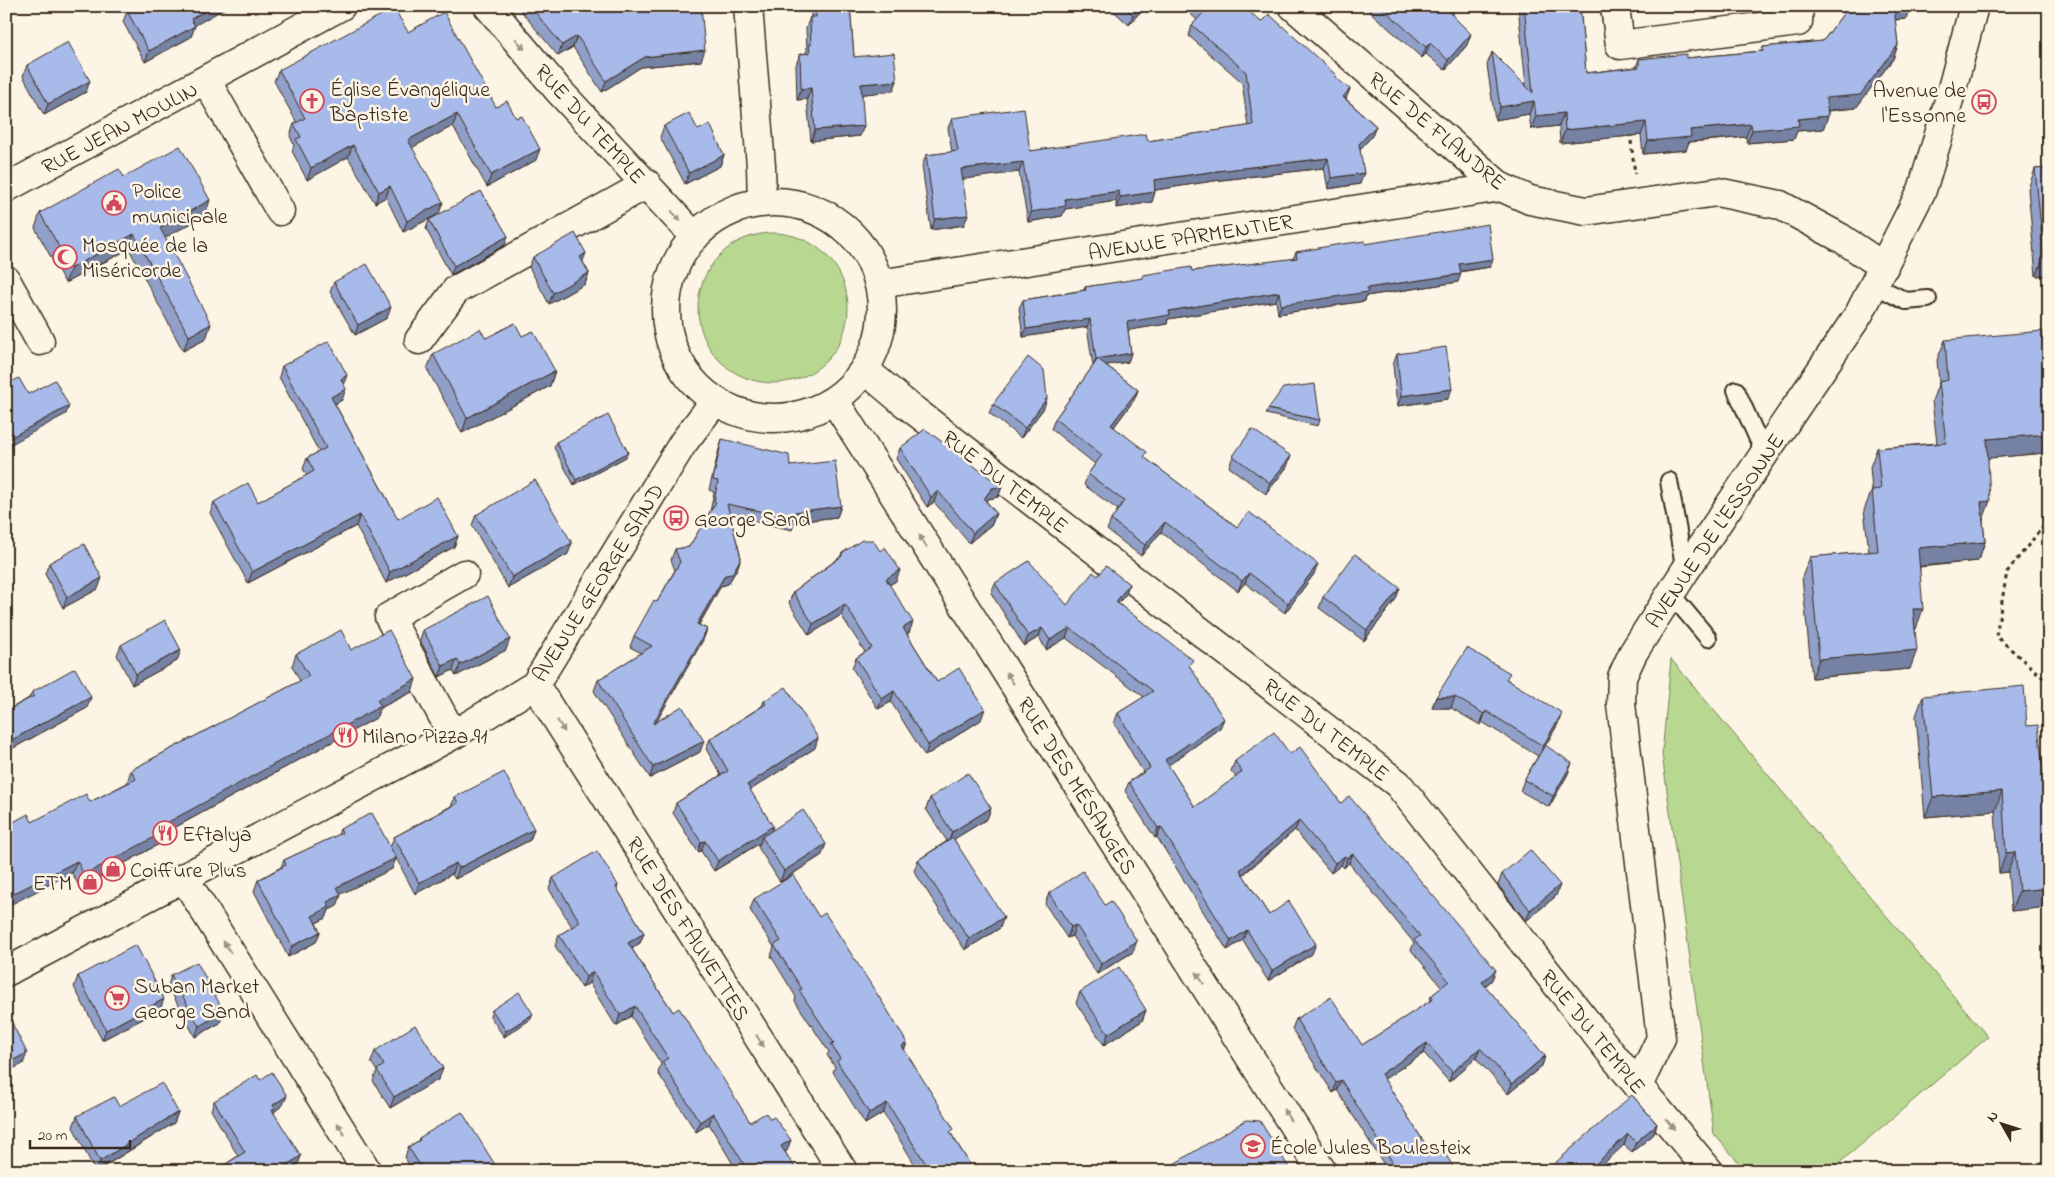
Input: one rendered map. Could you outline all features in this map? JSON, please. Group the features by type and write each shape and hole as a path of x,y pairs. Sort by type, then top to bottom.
{"street":[{"name":"RUE JEAN MOULIN","path":"6,188 341,6"},
{"name":"RUE DU TEMPLE","path":"488,6 559,91 694,237"},
{"path":"748,6 762,166 762,203"},
{"name":"RUE DE FLANDRE","path":"1293,6 1501,186 1530,200 1586,211 1717,192 1780,205 1841,238 1879,276"},
{"path":"1615,6 1620,45 1798,22 1799,6"},
{"name":"AVENUE DE L'ESSONNE","path":"1638,1086 1661,1038 1621,704 1622,677 1630,659 1686,571 1859,314 1879,276 1922,190 1974,6"},
{"name":"RUE JEAN MOULIN","path":"206,80 280,211"},
{"path":"420,340 456,290 647,184"},
{"name":"AVENUE PARMENTIER","path":"879,284 1501,186"},
{"path":"762,203 801,206 819,212 836,222 863,249 879,284 881,302 881,319 873,353 851,386 834,400 818,409 801,415 783,418 765,418 748,415 715,401 700,389 687,375 678,360 667,324 668,286 674,269 694,237 718,218 747,206 762,203"},
{"path":"6,280 40,342"},
{"name":"RUE DU TEMPLE","path":"864,369 1398,784 1638,1086 1709,1171"},
{"name":"RUE DES MÉSANGES","path":"834,400 1322,1171"},
{"name":"AVENUE GEORGE SAND","path":"6,972 453,735 535,685 683,443 715,401"},
{"path":"453,735 390,617 464,574"},
{"name":"RUE DES FAUVETTES","path":"535,685 843,1171"},
{"path":"184,878 367,1171"}],"lane":[{"path":"1879,276 1906,301 1928,299"},
{"path":"1736,390 1765,455"},
{"path":"1669,481 1686,571"},
{"path":"1671,594 1708,638"}],"path":[{"path":"1629,124 1637,184"},
{"path":"2049,519 2007,572 1996,636 2049,683"},
{"path":"2042,528 2049,530"}],"green space":[{"path":"773,233 788,234 802,239 826,255 842,279 847,293 847,323 842,337 826,361 802,377 788,382 773,383 758,382 744,377 720,361 704,337 699,323 698,308 699,293 704,279 720,255 744,239 758,234"},
{"path":"1671,659 1988,1037 1830,1171 1746,1171 1714,1134 1662,754"}],"building":[{"path":"136,6 213,6 191,19 195,26 149,51 127,11"},
{"path":"530,6 701,6 705,50 645,57 606,81 577,36 562,45"},
{"path":"815,6 850,6 854,57 894,53 897,81 861,84 864,126 815,130 811,88 801,89 800,54 810,53 810,17 816,17"},
{"path":"1124,6 1140,6 1133,15"},
{"path":"1198,6 1243,6 1261,22 1269,14 1350,89 1343,97 1376,126 1359,144 1364,173 1331,178 1328,158 1217,171 1154,180 1155,192 1120,197 1119,191 1065,199 1066,206 1031,212 1023,162 961,169 968,215 935,219 926,155 958,151 952,118 1024,108 1030,151 1146,134 1148,141 1253,125 1246,72 1192,25 1204,12"},
{"path":"1380,6 1443,6 1471,34 1448,60 1430,43 1426,47"},
{"path":"1524,6 1580,6 1586,73 1639,67 1639,59 1686,54 1686,58 1763,51 1763,47 1823,41 1849,6 1903,6 1894,7 1898,45 1860,95 1826,98 1828,116 1798,119 1799,126 1752,130 1751,124 1690,130 1691,137 1648,141 1646,122 1565,130 1564,113 1536,116 1534,101 1500,107 1492,52 1533,93"},
{"path":"394,8 408,32 444,12 496,107 507,101 516,118 522,116 540,149 491,175 457,114 408,140 443,202 407,221 390,186 379,192 353,145 311,168 296,139 301,137 294,124 305,118 279,70"},
{"path":"68,42 90,81 48,104 27,65"},
{"path":"689,113 698,130 710,124 724,155 689,173 664,126"},
{"path":"180,146 210,200 160,228 211,324 189,336 134,234 71,268 40,213 119,169 124,177"},
{"path":"2049,168 2049,256 2044,256 2035,169"},
{"path":"481,191 508,236 454,266 429,220"},
{"path":"1488,224 1493,259 1459,264 1461,274 1367,288 1368,292 1281,305 1279,292 1169,311 1170,315 1127,322 1131,353 1096,359 1090,319 1026,329 1023,300 1086,290 1085,287 1143,278 1143,275 1191,267 1192,271 1297,258 1296,252 1335,245 1365,241 1365,244"},
{"path":"575,233 586,253 580,257 589,273 553,293 533,257"},
{"path":"367,264 391,307 358,325 334,282"},
{"path":"515,323 522,336 533,331 555,371 467,418 433,354 480,329 486,338"},
{"path":"2043,331 2049,394 2049,434 1987,439 1990,501 1981,502 1985,542 1918,548 1923,609 1913,609 1917,650 1819,659 1810,557 1878,551 1872,490 1881,489 1877,448 1946,443 1939,382 1948,380 1945,340"},
{"path":"329,341 347,375 341,379 346,389 331,397 398,519 437,497 458,536 390,572 360,515 252,572 214,502 248,483 258,502 314,471 307,458 326,448 282,366"},
{"path":"1446,347 1452,389 1401,396 1397,354"},
{"path":"1028,357 1044,370 1047,398 1025,428 993,404"},
{"path":"1098,359 1138,390 1111,425 1147,452 1144,457 1237,527 1249,512 1318,564 1288,603 1249,573 1242,581 1165,522 1145,545 1111,520 1124,501 1088,474 1102,455 1055,419"},
{"path":"19,378 28,394 55,380 69,406 6,440 6,385"},
{"path":"1315,384 1320,420 1268,409 1283,388"},
{"path":"608,415 628,452 576,480 556,442"},
{"path":"925,429 1002,487 992,488 984,499 996,513 973,533 938,491 931,497 900,448"},
{"path":"1252,429 1291,456 1270,483 1233,456"},
{"path":"722,439 789,455 790,466 835,461 841,506 795,512 796,519 727,504 741,558 732,574 725,575 697,624 707,629 653,724 682,706 704,741 653,767 598,680 652,646 634,636 654,600 657,602 680,562 675,549 689,547 716,502 714,501 718,481 713,480"},
{"path":"535,480 572,543 512,577 476,515"},
{"path":"862,540 873,540 880,551 885,547 900,570 886,579 913,622 903,628 937,682 959,668 985,709 928,745 894,691 882,699 856,658 872,648 845,604 813,624 793,592 842,556 842,553"},
{"path":"84,544 102,578 67,597 49,563"},
{"path":"1355,554 1400,588 1367,630 1323,597"},
{"path":"1029,561 1067,605 1093,572 1098,576 1106,566 1129,584 1116,602 1193,660 1189,665 1224,719 1165,760 1195,807 1242,772 1235,761 1274,732 1290,754 1300,747 1341,803 1349,796 1496,970 1482,982 1545,1056 1512,1084 1480,1048 1452,1072 1427,1043 1381,1074 1429,1150 1439,1144 1456,1171 1398,1171 1341,1080 1336,1083 1296,1019 1331,997 1362,1045 1433,999 1431,996 1449,981 1414,940 1420,936 1353,854 1347,858 1345,856 1335,863 1299,821 1240,870 1269,915 1289,901 1316,944 1272,971 1247,930 1231,941 1161,827 1158,828 1129,782 1150,768 1118,713 1153,691 1070,628 1050,640 1042,628 1028,636 995,583"},
{"path":"488,596 510,639 460,665 457,659 443,666 423,630"},
{"path":"165,620 181,650 136,674 121,645"},
{"path":"341,630 351,650 389,630 416,679 377,700 381,706 161,826 164,832 84,875 77,861 7,897 8,899 6,900 6,826 28,814 32,822 86,794 90,802 136,779 131,770 309,676 296,654"},
{"path":"1467,648 1510,673 1506,679 1562,713 1543,746 1486,711 1484,714 1455,697 1436,697"},
{"path":"75,668 91,697 8,742 6,738 6,711 34,696 32,692"},
{"path":"2024,686 2027,726 2038,725 2045,786 2049,786 2049,888 2019,891 2015,852 2006,853 2002,791 1933,797 1923,696"},
{"path":"786,687 818,738 747,785 773,826 718,861 705,841 701,842 676,803 728,771 710,739 766,704 764,701"},
{"path":"1545,745 1572,763 1553,796 1524,780"},
{"path":"504,772 534,829 459,868 456,863 419,883 394,837 458,803 455,797"},
{"path":"968,773 991,808 952,832 930,798"},
{"path":"803,810 826,844 784,871 762,837"},
{"path":"372,813 396,858 337,887 341,895 327,902 330,907 312,916 320,932 292,946 258,880 286,865 284,860 342,833 340,829"},
{"path":"953,838 1004,917 969,939 918,860"},
{"path":"1530,850 1560,885 1530,910 1502,874"},
{"path":"597,851 644,933 628,943 673,1012 679,1008 750,1122 766,1113 770,1119 774,1117 791,1140 781,1146 797,1171 748,1171 713,1113 700,1122 662,1062 668,1058 635,1006 620,1015 593,972 586,977 559,935 580,922 553,878"},
{"path":"1083,871 1105,905 1111,901 1137,941 1101,964 1076,925 1071,927 1049,893"},
{"path":"793,875 819,917 825,913 888,1011 907,1043 902,1046 954,1129 950,1132 974,1171 923,1171 928,1167 887,1103 869,1113 837,1061 840,1059 831,1044 834,1043 799,990 802,989 774,945 781,941 754,899"},
{"name":"Suban Market George Sand","path":"136,945 164,999 106,1030 78,976"},
{"path":"197,962 224,1012 199,1026 171,975"},
{"path":"1119,967 1146,1010 1108,1034 1080,992"},
{"path":"519,992 533,1014 506,1031 492,1010"},
{"path":"9,1017 27,1053 6,1064 6,1018"},
{"path":"415,1025 443,1068 394,1097 377,1070 384,1065 375,1051"},
{"path":"272,1072 287,1096 273,1105 275,1109 272,1110 301,1156 277,1171 215,1171 245,1152 214,1101 257,1075 260,1080"},
{"path":"162,1083 178,1112 100,1161 77,1116 114,1097 119,1106"},
{"path":"1632,1095 1657,1124 1636,1142 1628,1134 1588,1171 1546,1171"},
{"path":"462,1112 499,1171 424,1171 408,1147 420,1140 419,1138"},
{"name":"École Jules Boulesteix","path":"1246,1120 1260,1121 1291,1171 1171,1171 1169,1167"},
{"path":"11,1167 14,1171 6,1171 6,1170"}],"place":[{"name":"Église Évangélique Baptiste","path":"312,101"},
{"name":"Avenue de l'Essonne","path":"1984,102"},
{"name":"Police municipale","path":"114,203"},
{"name":"Mosquée de la Miséricorde","path":"65,257"},
{"name":"George Sand","path":"676,518"},
{"name":"Milano Pizza 91","path":"345,735"},
{"name":"Eftalya","path":"165,833"},
{"name":"Coiffure Plus","path":"113,869"},
{"name":"ETM","path":"90,882"},
{"name":"Suban Market George Sand","path":"117,998"},
{"name":"École Jules Boulesteix","path":"1253,1146"}]}
